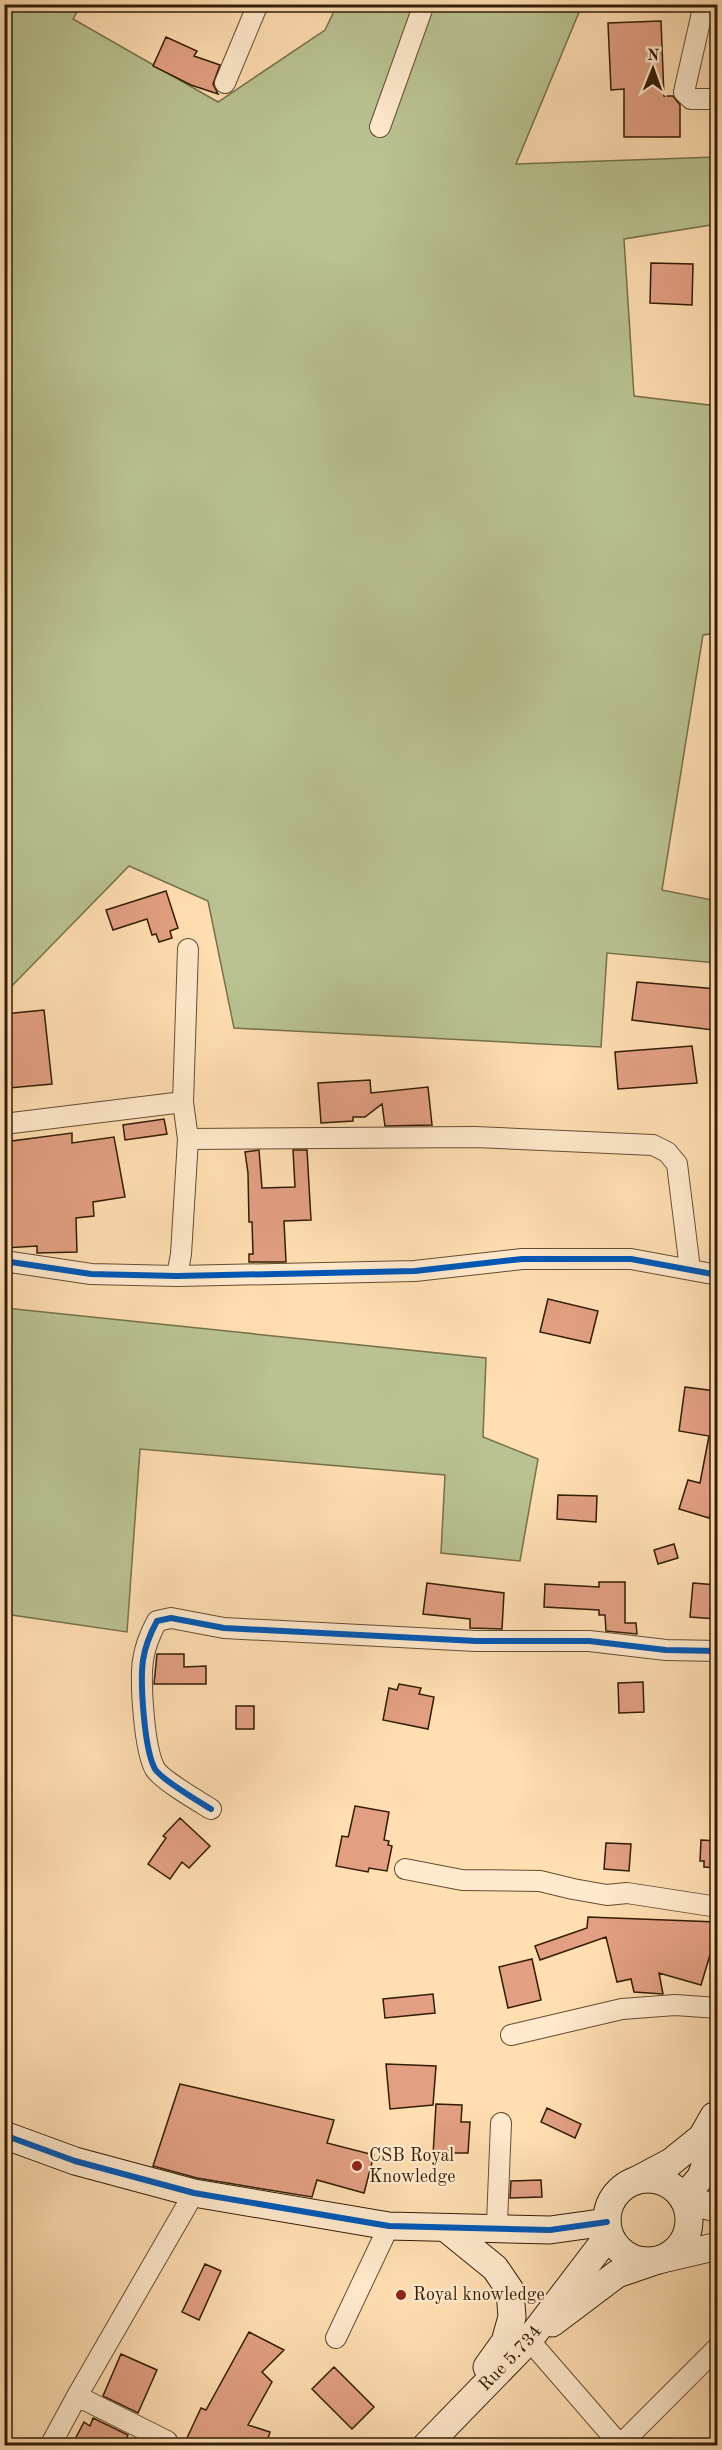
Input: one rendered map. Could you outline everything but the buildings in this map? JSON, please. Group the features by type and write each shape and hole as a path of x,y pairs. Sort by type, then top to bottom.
{"street":[{"path":"225,83 258,4"},
{"path":"381,127 424,4"},
{"path":"704,4 684,92 691,99 717,99"},
{"path":"177,1276 181,1254 188,1139 183,1102 188,949"},
{"path":"4,1124 183,1102"},
{"path":"188,1139 475,1137 653,1145 667,1152 677,1164 690,1269"},
{"path":"4,1261 91,1274 177,1276 415,1272 522,1259 631,1258 717,1275"},
{"path":"211,1809 162,1776 155,1768 151,1755 146,1737 143,1659 157,1621 171,1618 224,1628 476,1641 589,1641 666,1650 717,1651"},
{"path":"405,1869 462,1880 540,1881 608,1895 627,1893 717,1907"},
{"path":"511,2035 622,2008 675,2005 717,2008"},
{"path":"717,2110 702,2137 671,2162 624,2189 608,2208 608,2229 615,2246 624,2254 641,2260 658,2260 717,2246"},
{"path":"497,2223 501,2123"},
{"path":"683,2198 701,2177 710,2155 717,2127"},
{"path":"4,2135 75,2161 194,2193 389,2226 456,2229 608,2229"},
{"path":"456,2229 579,2211 647,2179 661,2181 674,2188 683,2198 688,2210 689,2223 687,2235 680,2247 670,2255 617,2274 529,2340 621,2445 717,2346"},
{"path":"50,2445 194,2193"},
{"path":"683,2198 717,2208"},
{"path":"336,2338 389,2226"},
{"path":"431,2440 505,2342 512,2317 510,2290 495,2268 456,2229"},
{"name":"Rue 5.734","path":"431,2440 529,2340 608,2229"},
{"path":"77,2396 167,2441"}],"green space":[{"path":"5,5 81,5 73,19 218,102 325,30 337,5 582,5 516,164 717,157 717,224 624,239 634,396 717,406 717,633 703,635 662,890 717,901 717,963 607,953 601,1047 234,1028 208,901 129,866 5,993"},
{"path":"5,1308 486,1358 483,1437 538,1459 520,1561 441,1553 445,1475 140,1449 127,1632 5,1614"}],"cycle path":[{"path":"4,1261 91,1274 177,1276 415,1271 522,1259 631,1259 718,1275"},
{"path":"211,1809 165,1779 155,1769 151,1759 144,1715 142,1670 150,1635 157,1621 171,1618 224,1628 476,1641 589,1641 666,1650 718,1651"},
{"path":"4,2135 75,2161 194,2193 389,2226 550,2230 607,2222"}],"place":[{"name":"CSB Royal Knowledge","path":"357,2166"},
{"name":"Royal knowledge","path":"401,2295"}]}
